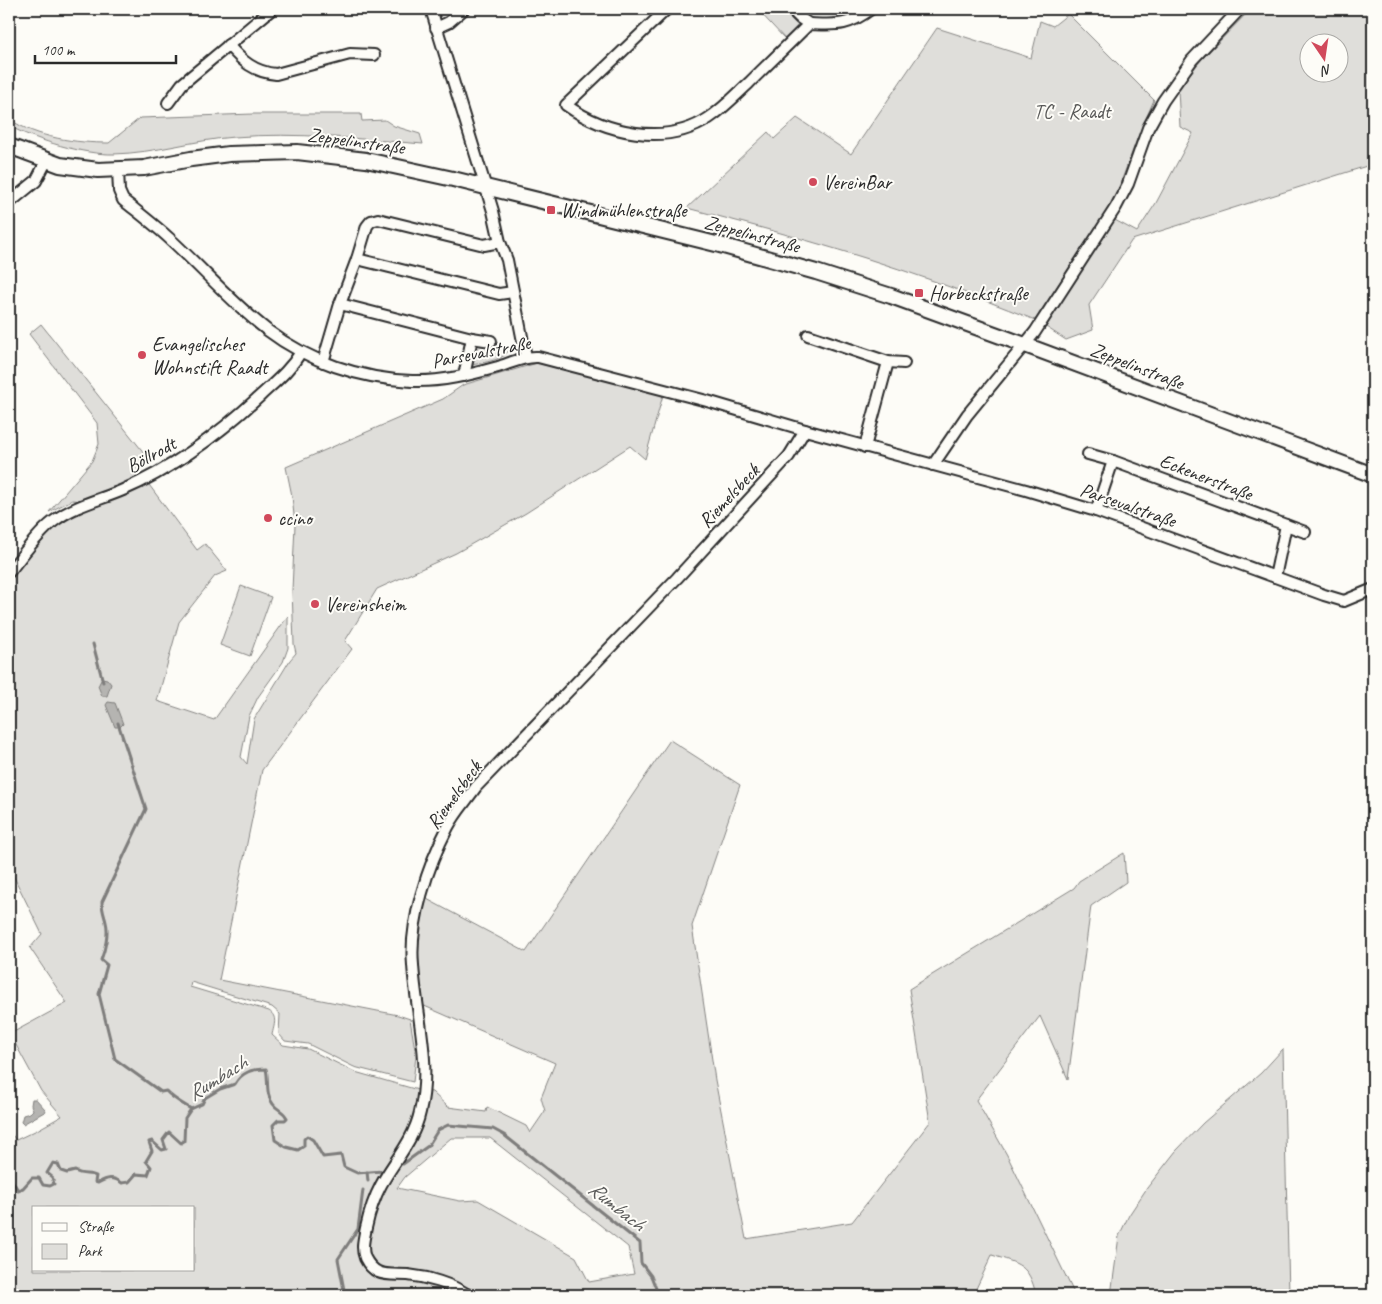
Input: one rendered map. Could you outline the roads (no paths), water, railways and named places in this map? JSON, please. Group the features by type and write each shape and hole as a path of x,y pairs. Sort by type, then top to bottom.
{"main road":[{"name":"Zeppelinstraße","path":"9,146 76,168 118,170 144,168 229,154 297,152 366,160 485,187 720,245 816,272 890,296 1373,475"}],"street":[{"path":"168,103 182,84 272,9"},
{"path":"431,9 507,260 526,357"},
{"path":"436,28 449,22 464,9"},
{"path":"667,9 566,105 578,114 622,131 658,134 686,128 709,118 731,100 809,24"},
{"path":"791,9 809,24 842,25 858,19 871,9"},
{"path":"933,465 967,414 1025,345 1116,207 1128,184 1148,128 1164,101 1192,60 1240,9"},
{"path":"228,45 253,68 264,73 276,74 350,54 374,55"},
{"path":"9,203 36,181 47,160"},
{"name":"Parsevalstraße","path":"118,170 119,191 123,200 170,239 241,308 268,330 301,352 323,362 383,378 413,381 464,376 526,357 538,357 707,401 1096,511 1275,576 1324,596 1344,601 1373,589"},
{"path":"323,362 340,304 367,226 371,221 378,219 484,245 500,242"},
{"path":"357,259 499,294 513,292"},
{"path":"340,304 472,338 491,341"},
{"path":"808,335 888,362 904,363"},
{"path":"464,376 472,338"},
{"name":"Böllrodt","path":"9,572 45,529 55,520 74,508 123,490 159,472 194,450 240,415 293,366 301,352"},
{"path":"865,447 888,362"},
{"name":"Riemelsbeck","path":"468,1295 445,1284 418,1276 380,1272 371,1267 365,1258 363,1241 380,1186 414,1133 422,1105 424,1061 413,965 413,939 432,859 449,825 476,787 684,571 789,456 805,430"},
{"name":"Eckenerstraße","path":"1088,454 1113,461 1305,532"},
{"path":"1096,511 1113,461"},
{"path":"1275,576 1286,525"}],"waterway":[{"path":"93,644 103,682"},
{"path":"118,723 146,809 102,902 107,931 101,960 107,965 99,994 115,1059 161,1092 166,1091 191,1109"},
{"name":"Rumbach","path":"9,1183 13,1182 18,1190 23,1188 32,1178 39,1178 43,1185 50,1186 54,1184 52,1177 47,1173 53,1163 58,1164 61,1171 67,1173 75,1171 96,1176 95,1182 98,1183 110,1178 122,1183 129,1182 136,1174 148,1175 151,1167 146,1161 152,1151 149,1142 152,1141 162,1150 166,1149 163,1140 169,1132 181,1143 184,1141 185,1118 191,1109 202,1104 205,1098 220,1089 235,1084 244,1074 261,1069 266,1069 268,1091 271,1100 287,1118 285,1120 278,1120 273,1125 275,1140 286,1147 298,1150 304,1146 304,1139 307,1136 313,1140 323,1157 341,1155 344,1167 357,1173 383,1171"},
{"name":"Rumbach","path":"403,1164 428,1146 438,1130 448,1125 493,1129 504,1135 640,1243 641,1263 651,1276 657,1291 663,1295"},
{"path":"367,1172 368,1181"},
{"path":"345,1295 338,1259 358,1229 363,1190"}],"place":[{"name":"VereinBar","path":"813,182"},
{"name":"Windmühlenstraße","path":"551,210"},
{"name":"Horbeckstraße","path":"919,293"},
{"name":"Evangelisches Wohnstift Raadt","path":"142,355"},
{"name":"ccino","path":"268,518"},
{"name":"Vereinsheim","path":"315,604"}],"park label":[{"name":"TC - Raadt","path":"1072,111"}]}
